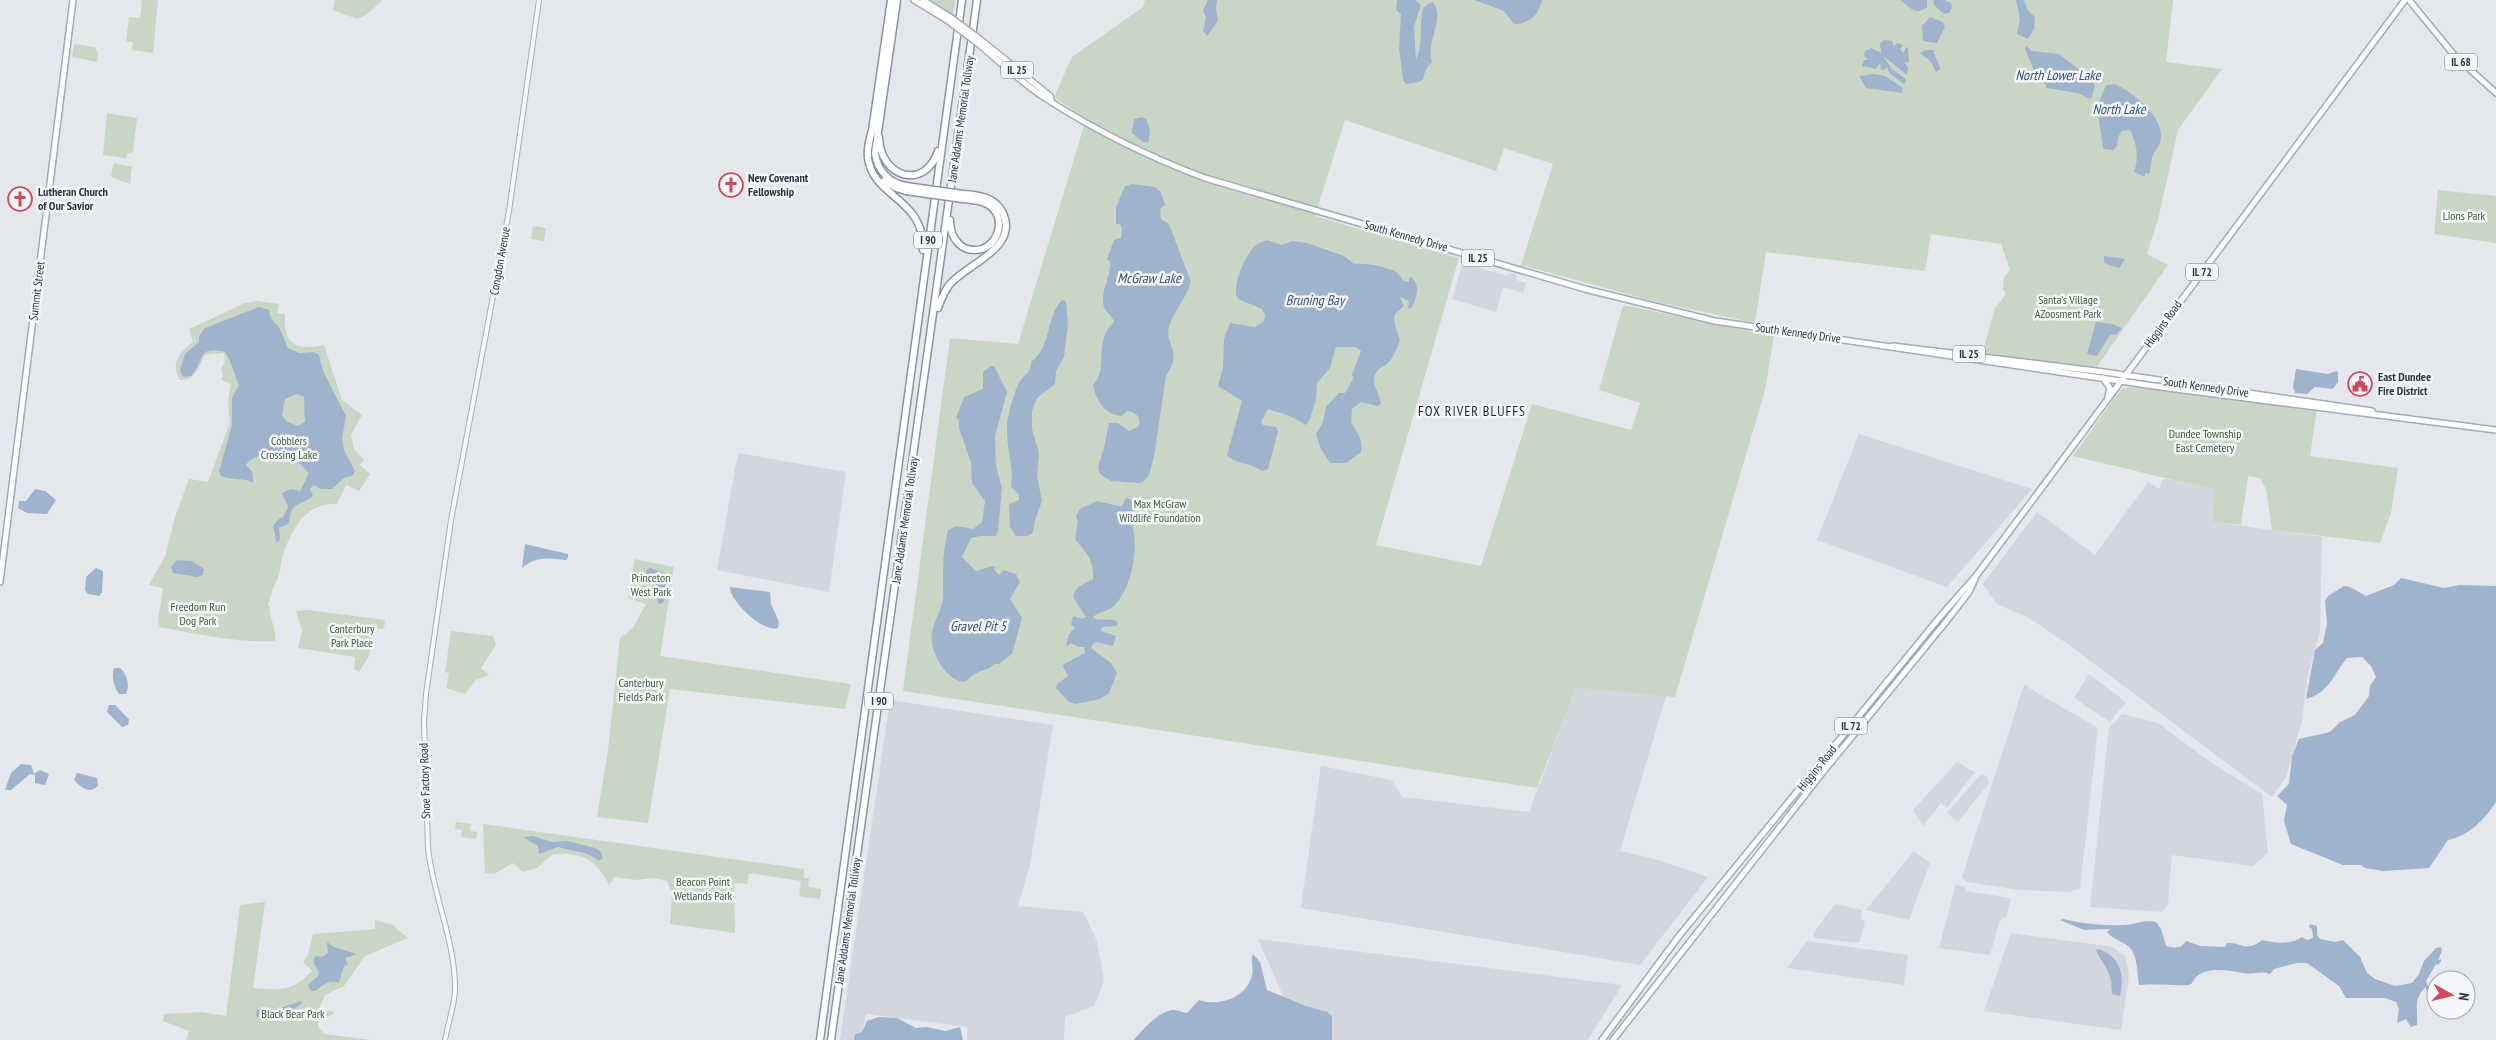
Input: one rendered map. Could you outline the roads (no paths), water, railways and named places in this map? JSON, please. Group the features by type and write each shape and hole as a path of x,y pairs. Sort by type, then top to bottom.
{"highway":[{"path":"891,0 868,154 873,173 915,216 922,231 923,261 913,350"},
{"path":"897,0 875,148 876,159 887,177 906,188"},
{"name":"Jane Addams Memorial Tollway","path":"820,1040 962,0"},
{"name":"Jane Addams Memorial Tollway","path":"831,1040 954,175 977,0"},
{"path":"883,91 880,146 884,161 892,169 909,175 928,168 936,156 943,130"},
{"path":"872,127 870,150 874,168 888,184 963,196 985,197 998,205 1004,216 1004,234 996,247 949,285 941,299 932,331"},
{"path":"954,175 950,219 952,234 958,243 966,248 976,250 985,248 998,235 997,215 984,203 963,196"}],"main road":[{"name":"Summit Street","path":"0,582 74,0"},
{"name":"IL 25","path":"914,0 948,18"},
{"name":"IL 25","path":"923,0 948,18"},
{"name":"Higgins Road","path":"1602,1040 1660,960 1929,630 1976,576 2106,404 2125,375 2405,0"},
{"name":"IL 68","path":"2409,0 2454,55 2496,93"},
{"name":"South Kennedy Drive","path":"948,18 981,43 1047,100 1051,100 1079,120 1135,149 1205,178 1598,293 1720,322 2121,381 2496,430"},
{"name":"South Kennedy Drive","path":"1890,347 1897,345 2125,375 2372,411 2373,414"},
{"path":"2103,378 2110,388 2106,404"},
{"name":"Higgins Road","path":"1613,1040 1946,623 1969,592 1976,576"}],"street":[{"name":"Congdon Avenue","path":"451,520 497,280 539,0"},
{"name":"Shoe Factory Road","path":"445,1040 455,992 452,951 430,868 425,799 424,721 437,610 451,520"}],"water":[{"path":"1208,0 1217,0 1218,21 1207,36 1203,31 1206,18 1203,10"},
{"path":"1397,0 1415,0 1421,5 1414,27 1416,60 1423,10 1433,2 1436,9 1437,23 1431,47 1432,62 1427,67 1424,78 1420,82 1406,84 1403,80 1399,48 1401,14 1396,10"},
{"path":"1474,0 1542,0 1533,18 1519,24 1514,24 1504,11"},
{"path":"1901,0 1927,0 1927,7 1916,11"},
{"path":"1933,0 1945,0 1951,3 1952,8 1949,13 1944,14 1934,5"},
{"name":"North Lower Lake","path":"2016,0 2024,0 2027,9 2035,17 2034,29 2028,39 2017,34 2020,19"},
{"path":"1930,17 1943,22 1945,27 1937,43 1923,41 1922,26"},
{"path":"1884,40 1892,41 1894,47 1897,43 1903,45 1900,49 1903,53 1906,47 1908,48 1909,62 1905,63 1908,67 1907,75 1883,56 1892,69 1906,79 1904,84 1890,74 1887,67 1884,70 1881,69 1880,63 1876,69 1862,66 1864,60 1868,60 1864,56 1865,51 1871,48 1881,53 1880,44"},
{"name":"North Lower Lake","path":"2026,46 2032,51 2059,54 2079,70 2095,86 2091,99 2077,93 2047,88 2042,78 2036,75 2025,49"},
{"path":"1925,50 1934,50 1940,70 1936,72 1931,62 1920,53"},
{"path":"1874,74 1885,76 1903,88 1902,93 1866,88 1859,76"},
{"name":"North Lake","path":"2115,84 2138,99 2152,113 2160,129 2160,142 2153,155 2149,174 2145,173 2145,177 2134,172 2136,151 2130,130 2122,131 2118,137 2117,146 2113,150 2103,149 2099,116 2100,101 2107,85"},
{"path":"1142,117 1147,120 1150,131 1148,142 1143,142 1132,133 1134,119"},
{"name":"McGraw Lake","path":"1132,184 1155,187 1161,192 1165,205 1160,209 1161,219 1169,224 1191,282 1169,327 1169,339 1174,354 1173,360 1166,376 1154,457 1149,475 1143,482 1139,483 1111,481 1100,474 1098,467 1109,423 1118,423 1129,431 1139,426 1139,420 1135,414 1127,411 1122,416 1106,410 1099,402 1093,385 1100,371 1104,337 1107,329 1114,322 1104,308 1103,297 1110,267 1110,262 1107,259 1114,240 1121,238 1122,229 1120,224 1116,224 1116,207 1125,186"},
{"name":"Bruning Bay","path":"1267,240 1281,245 1293,241 1307,243 1344,256 1354,264 1375,265 1391,270 1397,273 1404,281 1409,282 1409,277 1411,277 1416,284 1417,295 1412,307 1408,309 1409,301 1400,297 1404,306 1395,314 1394,319 1400,341 1390,361 1377,371 1374,377 1381,404 1378,406 1361,402 1352,409 1351,423 1361,440 1361,452 1346,463 1330,463 1320,447 1316,434 1323,422 1326,407 1339,393 1345,393 1353,379 1352,374 1361,351 1355,347 1336,347 1330,368 1317,383 1316,399 1310,419 1306,425 1290,416 1268,409 1261,422 1263,425 1276,427 1278,431 1268,469 1262,471 1234,460 1227,455 1242,401 1218,386 1223,367 1224,339 1230,323 1255,327 1264,321 1265,315 1262,309 1238,299 1236,287 1240,271 1248,255 1256,245"},
{"path":"2104,256 2125,259 2119,268 2104,263"},
{"path":"1062,300 1066,301 1068,324 1064,357 1056,371 1055,384 1037,398 1032,411 1032,429 1039,453 1037,476 1042,501 1035,520 1033,533 1027,536 1016,536 1010,527 1009,504 1019,500 1019,494 1011,487 1012,478 1007,423 1018,384 1029,371 1031,362 1042,349 1053,315"},
{"name":"Cobblers Crossing Lake","path":"259,307 269,310 271,319 279,327 288,348 299,353 314,352 319,355 323,371 346,416 342,439 344,450 355,471 353,475 344,478 332,489 321,489 314,485 310,489 313,496 295,507 290,513 288,524 279,528 280,539 277,543 273,526 283,517 288,507 282,493 291,489 300,491 309,473 298,462 289,458 268,455 254,458 246,465 252,471 253,483 221,476 219,471 232,425 232,398 239,385 231,364 225,352 216,350 209,351 202,356 191,376 183,377 180,370 185,354 199,342 199,336 205,328","holes":["297,394 304,397 305,422 298,426 286,421 282,415 285,399"]},
{"path":"2096,322 2112,324 2122,328 2117,334 2110,335 2097,356 2087,354"},
{"name":"Gravel Pit 5","path":"994,366 1007,392 995,436 996,466 1002,488 998,531 996,536 971,538 962,557 976,571 996,566 994,569 999,575 1004,570 1016,574 1020,582 1010,599 1022,618 1012,654 999,664 994,664 974,674 966,682 952,677 940,664 933,648 932,633 943,600 944,554 948,530 956,526 973,529 982,522 985,501 972,483 971,463 959,428 959,420 956,418 964,397 983,389 983,372"},
{"path":"2296,369 2328,374 2336,371 2338,372 2338,382 2333,389 2315,387 2307,394 2295,393 2293,387"},
{"path":"35,489 45,491 56,500 47,514 27,513 18,508 19,501 26,501"},
{"path":"1126,498 1130,499 1135,506 1135,511 1127,513 1132,523 1135,548 1131,574 1127,586 1114,606 1093,617 1095,619 1115,620 1118,623 1116,626 1102,627 1101,631 1116,636 1113,646 1097,642 1091,648 1111,663 1117,673 1109,693 1100,699 1076,704 1069,702 1056,688 1057,684 1068,676 1063,667 1064,664 1085,653 1084,647 1071,643 1066,645 1069,634 1075,628 1071,625 1073,616 1082,619 1086,617 1073,597 1074,593 1080,586 1093,579 1091,561 1075,539 1078,522 1076,516 1080,509 1097,501 1122,506"},
{"path":"525,544 568,554 568,557 566,560 548,558 532,561 522,568"},
{"path":"177,560 192,561 204,569 203,575 197,577 173,573 171,567"},
{"path":"96,568 103,571 102,592 99,596 88,594 85,590 86,577"},
{"path":"650,568 667,574 664,601 661,604 658,603 656,584 645,580 646,571"},
{"path":"2401,578 2444,588 2460,585 2496,586 2496,802 2487,815 2470,831 2448,840 2429,868 2383,871 2365,868 2361,865 2343,865 2291,844 2284,821 2287,805 2277,796 2289,784 2292,756 2299,739 2330,732 2340,722 2355,715 2369,696 2370,686 2376,677 2371,666 2362,657 2347,658 2325,688 2306,699 2315,650 2323,643 2327,624 2325,601 2328,596 2344,586 2350,587 2366,596 2394,585"},
{"path":"730,587 770,592 771,604 779,622 778,628 764,626 756,621 741,607 731,592"},
{"path":"114,668 120,668 126,676 128,687 126,694 119,694 116,688 113,678"},
{"path":"109,705 115,705 129,719 128,725 122,727 107,712"},
{"path":"21,764 31,765 34,774 40,770 49,774 45,785 35,783 35,775 30,774 11,790 5,790 11,773"},
{"path":"77,773 97,778 98,786 91,790 82,787 74,780"},
{"path":"533,836 552,842 567,841 595,848 601,852 603,858 599,861 584,853 558,847 539,854 538,846 523,837"},
{"path":"2060,920 2109,925 2126,925 2147,921 2156,922 2161,929 2166,946 2175,947 2180,947 2186,941 2200,946 2225,947 2227,943 2252,946 2262,940 2288,942 2302,937 2307,940 2313,938 2312,929 2309,927 2310,924 2317,926 2317,935 2320,939 2336,942 2343,940 2360,957 2367,973 2375,979 2395,986 2412,983 2419,974 2424,961 2436,948 2441,947 2442,951 2438,960 2441,959 2441,961 2438,965 2436,964 2432,970 2426,970 2426,987 2419,995 2417,1004 2417,1025 2411,1027 2406,1019 2397,1023 2399,1009 2396,1002 2385,998 2346,998 2339,986 2307,963 2297,963 2274,969 2270,974 2263,972 2207,971 2197,976 2189,985 2139,985 2134,954 2128,946 2107,932 2110,929 2084,930"},
{"path":"327,942 334,947 357,954 345,958 348,965 344,966 339,983 328,983 315,991 311,991 308,985 318,976 319,972 314,959 315,956 322,957 328,953"},
{"path":"2098,949 2111,956 2119,967 2122,980 2120,996 2112,994 2111,979 2096,950"},
{"path":"1253,954 1260,962 1267,990 1306,1006 1327,1012 1332,1016 1332,1040 1134,1040 1151,1022 1167,1011 1174,1010 1187,1013 1199,1000 1207,1002 1223,1001 1238,995 1249,983 1252,975"},
{"path":"301,1001 302,1003 297,1007 286,1012 257,1017 257,1009 265,1013"},
{"path":"879,1017 897,1018 916,1028 927,1027 945,1031 960,1027 963,1040 854,1040 855,1034 862,1032 867,1021"}],"place":[{"name":"New Covenant Fellowship","path":"731,185"},
{"name":"Lutheran Church of Our Savior","path":"20,199"},
{"name":"East Dundee Fire District","path":"2360,384"}],"district":[{"name":"FOX RIVER BLUFFS","path":"1472,411"}],"park label":[{"name":"Lions Park","path":"2464,216"},
{"name":"Santa's Village AZoosment Park","path":"2068,307"},
{"name":"Dundee Township East Cemetery","path":"2205,441"},
{"name":"Max McGraw Wildlife Foundation","path":"1160,511"},
{"name":"Princeton West Park","path":"651,585"},
{"name":"Freedom Run Dog Park","path":"198,614"},
{"name":"Canterbury Park Place","path":"352,636"},
{"name":"Canterbury Fields Park","path":"641,690"},
{"name":"Beacon Point Wetlands Park","path":"703,889"},
{"name":"Black Bear Park","path":"293,1014"}]}
